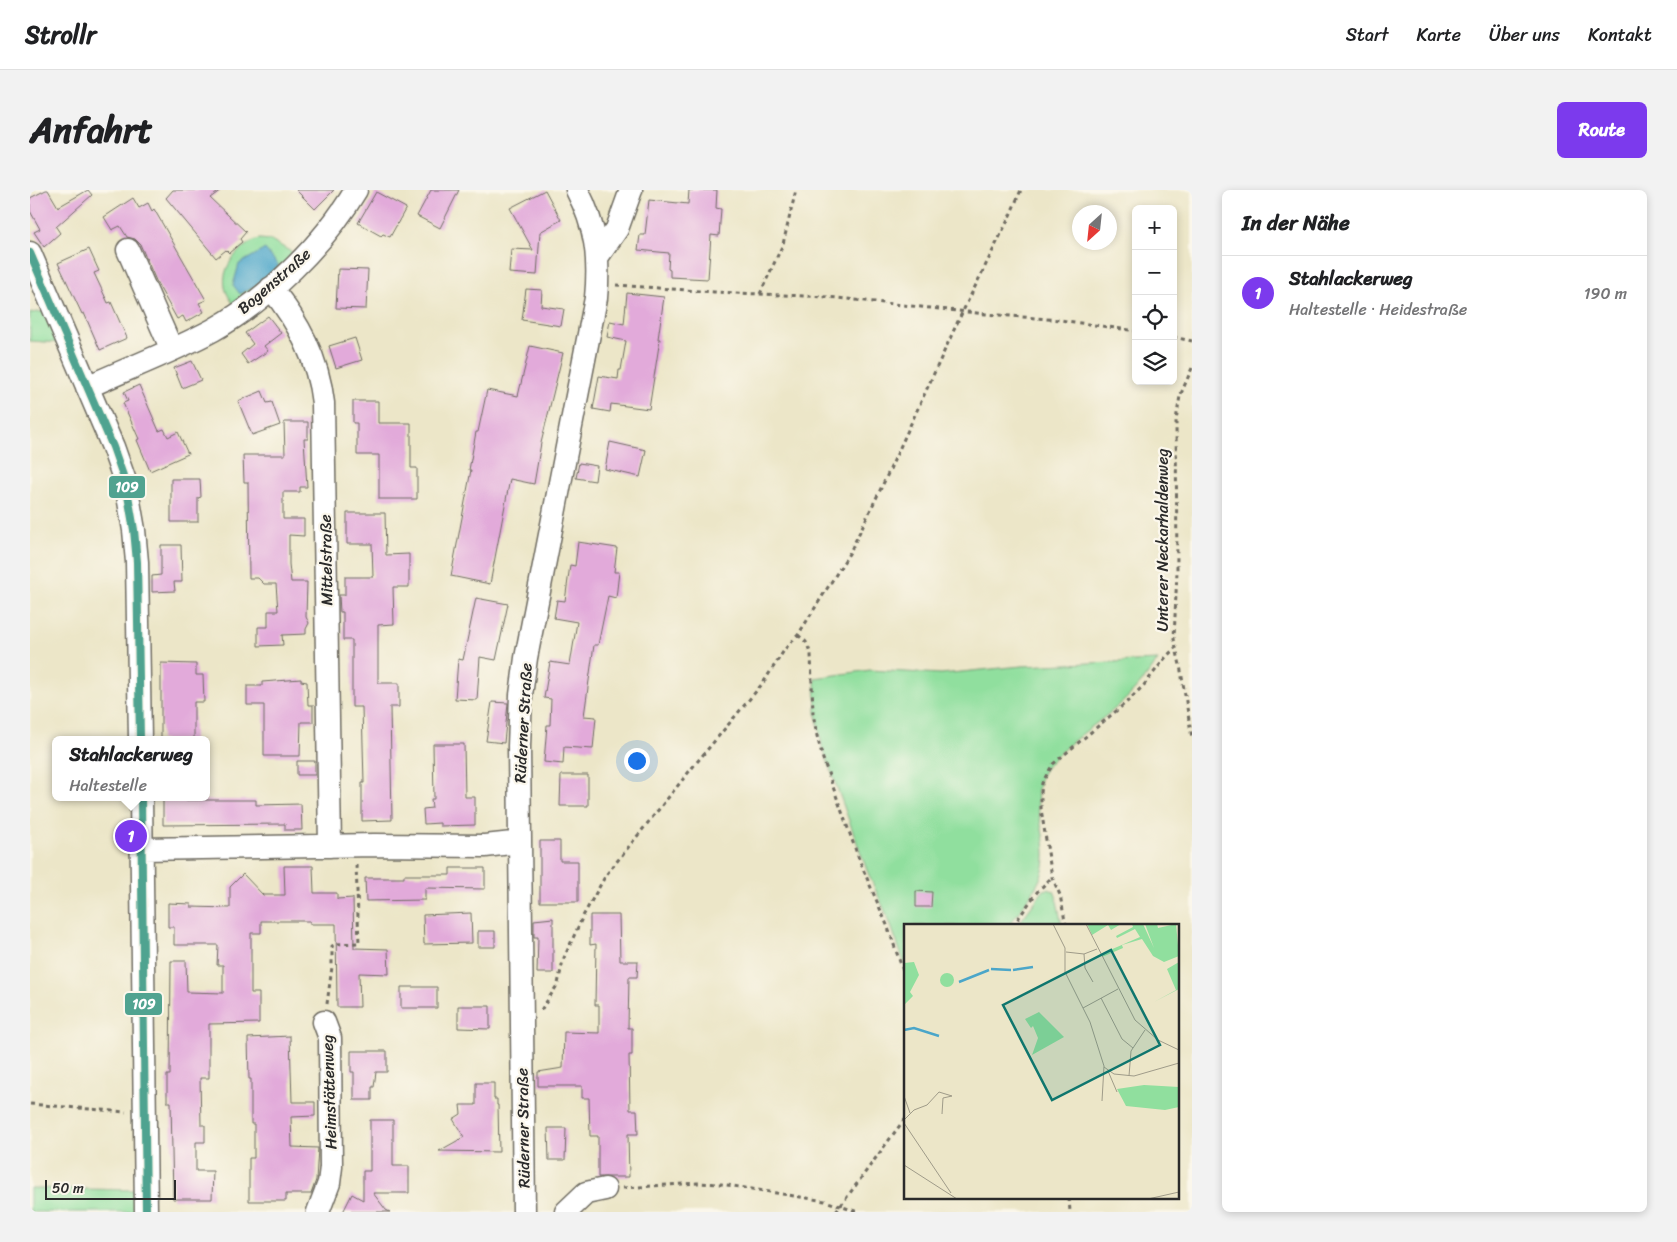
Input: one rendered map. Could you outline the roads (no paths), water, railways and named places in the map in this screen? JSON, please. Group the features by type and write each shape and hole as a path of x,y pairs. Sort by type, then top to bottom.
{"street":[{"name":"Bogenstraße","path":"88,387 172,350 229,320 271,288 324,235 356,190"},
{"path":"598,256 617,229 631,190"},
{"name":"Rüderner Straße","path":"524,1212 519,738 523,677 558,490 595,310 598,284 598,256 584,194"},
{"path":"128,250 172,350"},
{"path":"30,253 88,387 126,484 134,530 138,581 140,736"},
{"name":"Mittelstraße","path":"271,288 288,311 311,353 319,378 323,403 330,846"},
{"path":"141,801 146,1212"},
{"path":"142,849 356,845 486,846 520,842"},
{"name":"Heimstättenweg","path":"318,1212 329,1183 332,1156 330,1038 324,1022"},
{"path":"566,1212 586,1194 605,1189"}],"water":[{"path":"265,249 279,266 254,287 240,294 233,285 239,264"}],"place":[{"name":"Stahlackerweg","path":"131,836"}]}
